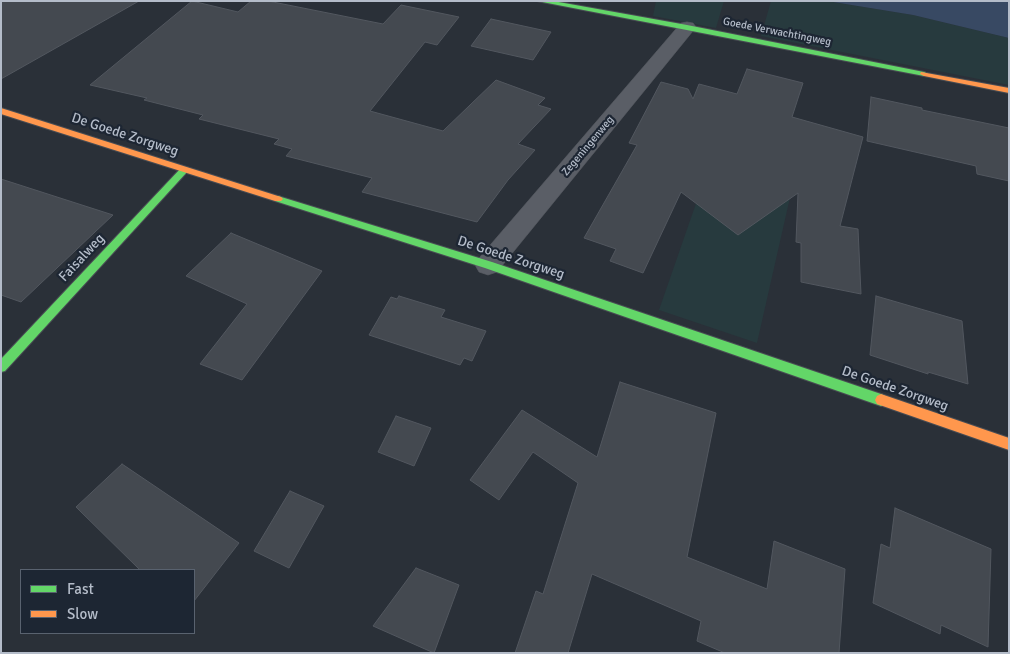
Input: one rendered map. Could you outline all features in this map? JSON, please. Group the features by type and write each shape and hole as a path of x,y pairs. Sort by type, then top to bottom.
{"street":[{"name":"Goede Verwachtingweg","path":"540,1 688,27 1009,91"},
{"name":"Zegeningenweg","path":"488,265 688,27"},
{"name":"De Goede Zorgweg","path":"1,111 488,265 1009,444"},
{"name":"Faisalweg","path":"1,367 184,170"}],"green space":[{"path":"656,1 724,1 716,28 653,16"},
{"path":"771,1 827,1 913,15 1009,38 1009,85 761,36"},
{"path":"709,166 791,193 757,343 659,310"}],"water":[{"path":"827,1 1009,1 1009,38 913,15"}],"building":[{"path":"1,1 139,1 1,79"},
{"path":"192,1 238,12 251,1 268,1 383,24 401,5 459,17 437,45 425,42 370,111 443,131 496,80 545,98 538,105 551,109 518,144 535,150 508,180 477,222 362,192 372,178 286,156 292,149 274,144 279,139 199,119 203,115 144,100 147,98 90,85"},
{"path":"491,19 551,32 533,60 471,46"},
{"path":"747,69 803,83 792,117 863,137 840,226 858,229 861,294 801,282 801,243 796,242 798,193 738,235 681,192 643,273 610,261 616,249 584,238 637,145 629,143 661,82 688,89 693,99 699,84 737,94"},
{"path":"871,97 922,108 922,110 1009,128 1009,181 977,174 976,166 867,141"},
{"path":"1,179 113,215 21,302 1,295"},
{"path":"231,233 322,271 242,380 200,364 247,304 186,276"},
{"path":"399,296 445,310 441,317 486,331 472,361 464,358 460,365 369,335 391,297 397,299"},
{"path":"876,296 962,321 968,384 928,372 928,374 870,355"},
{"path":"620,382 716,413 687,557 767,589 774,541 845,569 839,653 725,653 697,641 701,621 592,574 568,653 515,653 536,591 543,594 578,483 533,452 499,500 470,480 522,410 597,457"},
{"path":"396,416 431,428 414,466 378,452"},
{"path":"122,464 239,543 195,600 195,569 139,569 76,507"},
{"path":"290,491 324,506 289,568 254,551"},
{"path":"895,508 991,549 988,647 941,625 940,634 873,603 881,544 890,548"},
{"path":"416,568 459,585 434,653 373,626"}],"traffic: fast":[{"path":"540,1 687,27 924,74"},
{"path":"1,367 184,170"},
{"path":"278,199 488,265 881,400"}],"traffic: slow":[{"path":"924,74 1009,91"},
{"path":"1,111 278,199"},
{"path":"881,400 1009,444"}]}
